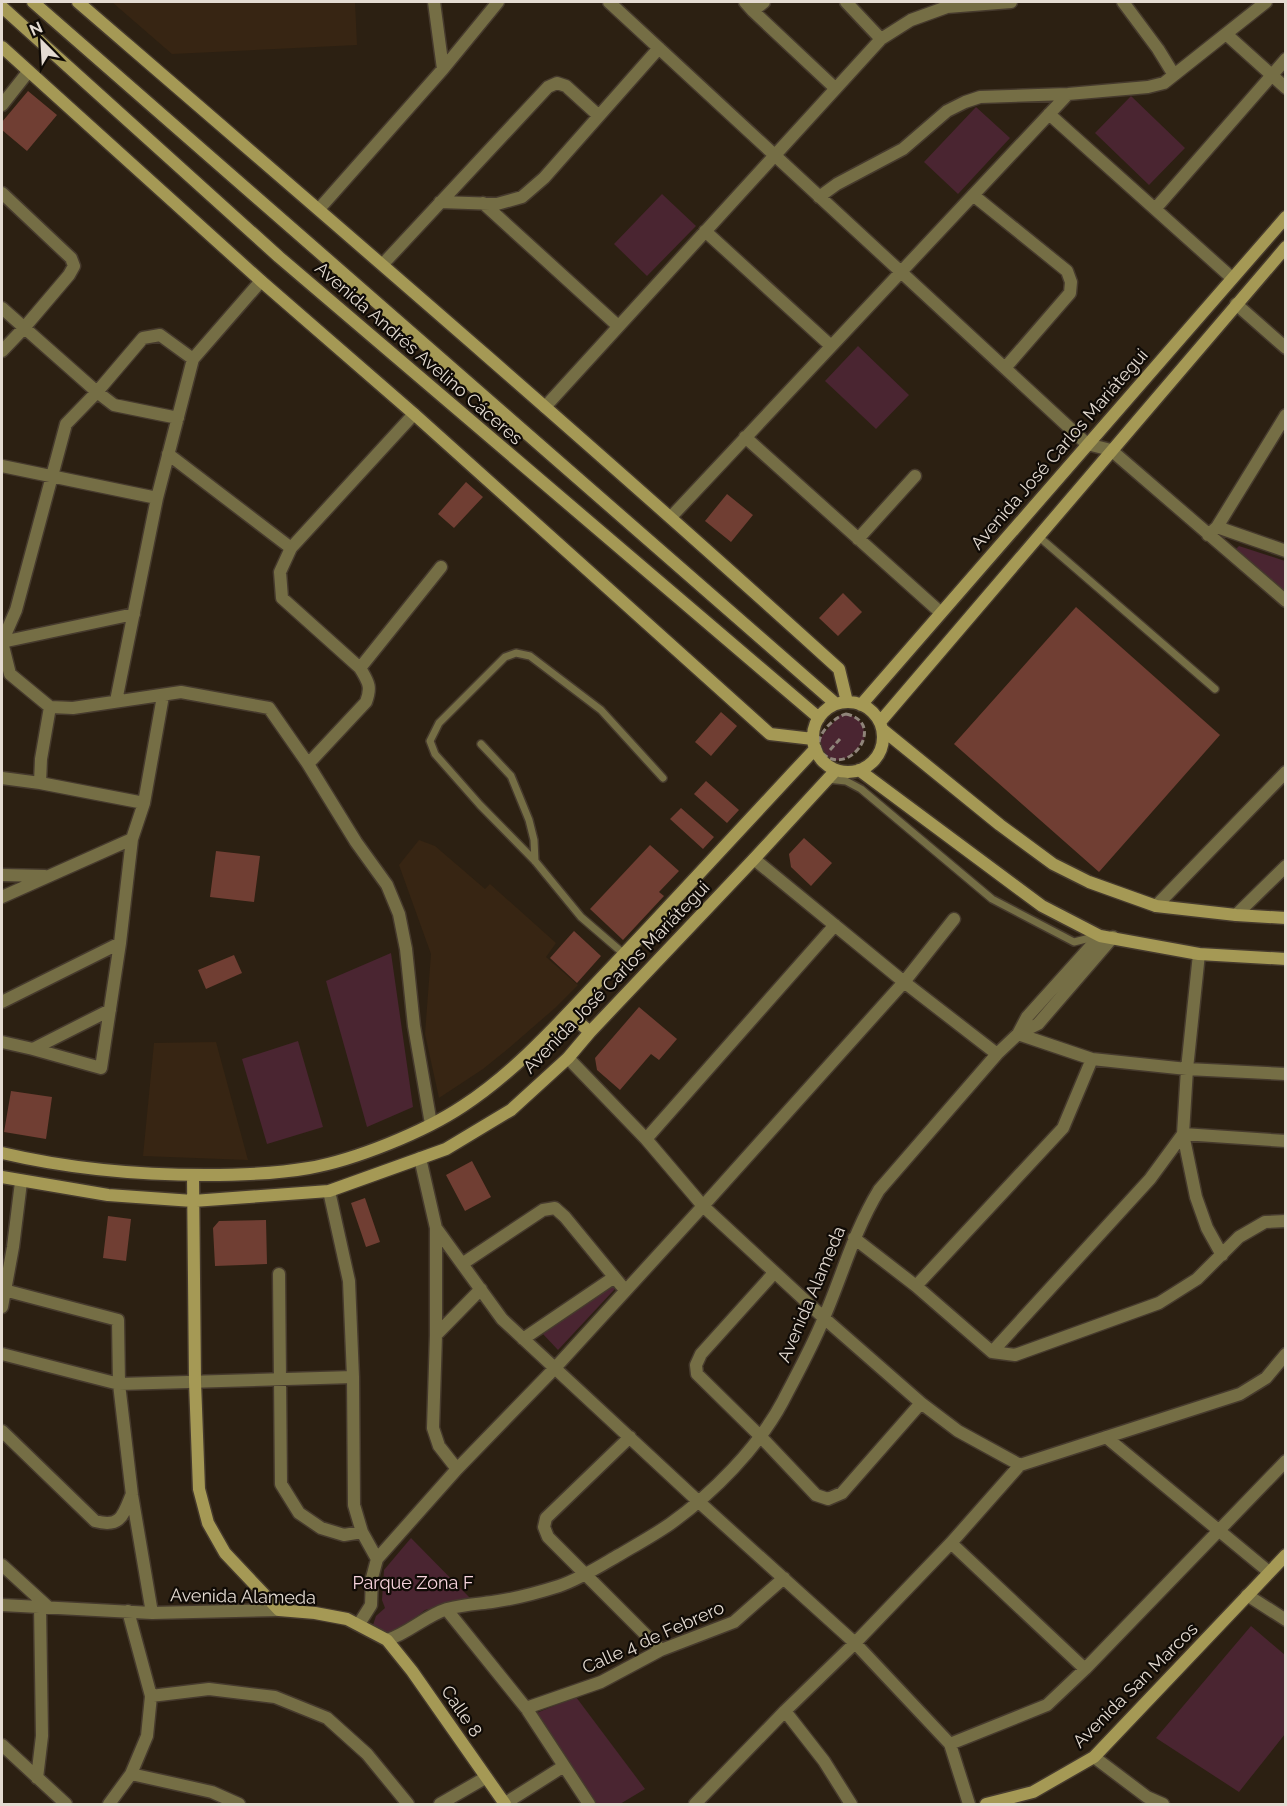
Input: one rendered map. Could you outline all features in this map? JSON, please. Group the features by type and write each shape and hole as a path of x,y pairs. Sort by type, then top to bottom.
{"street":[{"name":"Avenida Andrés Avelino Cáceres","path":"33,2 842,703"},
{"path":"78,2 671,517 838,669 842,703"},
{"path":"434,2 443,69"},
{"path":"319,209 443,69 498,2"},
{"path":"609,2 1087,444 1111,450 1213,531 1286,601"},
{"path":"749,6 764,2"},
{"path":"846,2 881,39"},
{"path":"545,407 881,39 911,20 947,7 1011,2"},
{"path":"1123,2 1174,75"},
{"path":"819,197 837,184 903,149 947,111 980,97 1068,94 1148,87 1164,83 1266,2"},
{"path":"749,6 835,88"},
{"name":"Avenida Andrés Avelino Cáceres","path":"2,8 279,257 819,718"},
{"path":"1227,34 1286,88"},
{"path":"2,47 770,734 818,748"},
{"path":"440,202 497,204 522,197 544,178 659,48"},
{"path":"1155,209 1286,59"},
{"path":"2,105 28,72"},
{"path":"382,264 548,87 557,83 566,86 599,116"},
{"path":"671,517 1068,94"},
{"path":"1049,114 1232,278"},
{"path":"2,193 71,258 74,266 69,275 2,351"},
{"path":"973,195 1067,271 1071,282 1070,293 1005,368"},
{"path":"483,203 618,326"},
{"name":"Avenida José Carlos Mariátegui","path":"861,705 1286,217"},
{"path":"705,231 831,346"},
{"path":"1286,247 1038,536 881,726 881,749 876,758 859,770 847,772 836,770 820,758 814,728 826,710 842,703 861,705 874,714 881,726 1000,825 1053,864 1089,882 1156,906 1286,918"},
{"path":"116,701 157,498 193,359 261,281"},
{"path":"1236,304 1286,348"},
{"path":"2,309 114,405 178,418"},
{"path":"193,359 160,335 142,338 97,392 66,424 16,610 2,642 10,674 50,707 73,708 181,692 269,708 308,764 356,842 387,885 399,914 406,949 414,1026 431,1124"},
{"path":"308,764 366,702 370,692 360,668 282,598 280,572 291,548 414,414"},
{"path":"1213,531 1286,415"},
{"path":"745,437 940,612"},
{"path":"168,454 291,548"},
{"path":"2,466 157,498"},
{"path":"858,539 915,476"},
{"path":"1213,531 1286,551"},
{"path":"360,668 441,567"},
{"path":"2,642 134,614"},
{"path":"2,1042 102,1068 132,839 144,803 163,696"},
{"path":"40,783 41,759 50,707"},
{"name":"Avenida José Carlos Mariátegui","path":"2,1153 48,1164 103,1171 155,1175 261,1174 310,1168 349,1158 431,1124 463,1106 529,1052 818,748"},
{"name":"Avenida José Carlos Mariátegui","path":"2,1177 108,1195 193,1201 329,1191 446,1149 511,1110 568,1058 836,770"},
{"path":"859,770 1042,906 1107,937 1199,954 1286,959"},
{"path":"1156,906 1286,772"},
{"path":"2,778 144,803"},
{"path":"2,897 132,839"},
{"path":"754,859 904,982 997,1054"},
{"path":"1236,915 1286,866"},
{"path":"2,875 51,876"},
{"path":"359,1624 371,1605 372,1578 377,1559 457,1469 555,1368 703,1206 904,982 954,919"},
{"path":"646,1139 835,925"},
{"name":"Avenida Alameda","path":"2,1605 152,1612 279,1610 315,1613 347,1619 387,1640 402,1636 433,1615 447,1610 527,1595 561,1585 586,1574 668,1525 699,1502 733,1468 760,1436 781,1404 824,1318 864,1214 879,1190 997,1054 1018,1034 1027,1017 1107,937"},
{"path":"2,1002 120,943"},
{"path":"1199,954 1183,1134 1196,1197 1222,1255"},
{"path":"33,1049 110,1010"},
{"path":"568,1013 590,1032"},
{"path":"1018,1034 1092,1059 1187,1069 1286,1074"},
{"path":"568,1058 646,1139 703,1206 824,1318 921,1403 958,1431 1020,1465"},
{"path":"916,1286 1063,1128 1092,1059"},
{"path":"1183,1134 1286,1140"},
{"path":"992,1352 1150,1179 1183,1134"},
{"path":"420,1158 436,1228 433,1428 439,1446 457,1469"},
{"path":"193,1175 195,1382 199,1489 208,1523 225,1553 279,1610"},
{"path":"2,1307 21,1182"},
{"path":"329,1191 349,1281 353,1377 354,1505 362,1533 377,1559"},
{"path":"462,1264 543,1210 555,1208 625,1290"},
{"path":"854,1238 916,1286 992,1352 1015,1354 1159,1303 1197,1279 1239,1237 1265,1222 1286,1221"},
{"path":"436,1228 502,1318 699,1502 855,1643 950,1744 969,1804"},
{"path":"774,1272 701,1354 696,1365 697,1374 816,1495 828,1499 842,1493 921,1403"},
{"path":"279,1274 281,1484 299,1513 321,1528 344,1535 362,1533"},
{"path":"523,1339 613,1278"},
{"path":"436,1335 481,1289"},
{"path":"4,1290 118,1320 118,1384 132,1495 152,1612"},
{"path":"2,1354 118,1384 353,1377"},
{"path":"695,1804 951,1543 1020,1465 1240,1394 1266,1378 1286,1354"},
{"path":"2,1431 95,1521 107,1524 123,1516 132,1495"},
{"path":"630,1437 546,1518 544,1527 548,1537 661,1650"},
{"path":"1106,1437 1269,1572"},
{"path":"950,1744 1047,1705 1085,1669 1286,1461"},
{"path":"951,1543 1085,1669"},
{"name":"Avenida San Marcos","path":"986,1804 1033,1792 1094,1757 1286,1555"},
{"path":"2,1565 44,1606 42,1736 37,1778"},
{"name":"Calle 4 de Febrero","path":"526,1708 601,1682 661,1650 734,1622 784,1578"},
{"path":"1247,1595 1286,1620"},
{"path":"447,1610 526,1708 589,1804"},
{"path":"109,1804 131,1774 147,1736 151,1696 128,1611"},
{"name":"Calle 8","path":"387,1640 412,1671 504,1804"},
{"path":"151,1696 209,1689 275,1697 327,1718 367,1754 408,1804"},
{"path":"785,1711 824,1761 846,1802"},
{"path":"2,1745 66,1804"},
{"path":"1094,1757 1147,1797 1163,1804"},
{"path":"504,1804 564,1766"},
{"path":"131,1774 212,1792 239,1804"},
{"path":"440,1804 485,1778"}],"lane":[{"path":"1038,536 1215,689"},
{"path":"624,954 581,917 535,861 453,775 435,754 430,741 439,723 505,657 516,653 530,656 601,710 663,778"},
{"path":"481,744 511,776 529,820 534,840 535,861"},
{"path":"827,779 846,782 861,789 992,899 1074,942 1107,937"}],"path":[{"path":"818,748 822,753 819,742 821,734 840,715 846,714 858,718 865,729 864,741 848,758 838,761 818,748"},
{"path":"818,748 840,739"}],"shaded area":[{"path":"112,2 355,2 357,45 172,54"},
{"path":"419,840 435,846 485,889 490,884 556,943 546,957 578,985 509,1048 483,1069 439,1098 425,1034 431,954 399,865"},
{"path":"216,1042 248,1160 143,1156 154,1043"}],"green space":[{"path":"1131,96 1185,148 1149,185 1095,133"},
{"path":"976,107 1010,138 958,194 924,162"},
{"path":"662,194 696,226 647,276 614,244"},
{"path":"858,346 909,395 876,429 825,381"},
{"path":"1239,546 1285,561 1285,593 1235,550"},
{"path":"846,714 861,723 864,741 845,759 828,758 822,753 820,738 840,715"},
{"path":"391,953 413,1107 367,1127 326,981"},
{"path":"298,1041 323,1127 267,1144 242,1059"},
{"path":"627,1276 558,1350 542,1333"},
{"name":"Parque Zona F","path":"411,1538 470,1598 425,1610 399,1630 387,1634 373,1625 376,1616 385,1608 382,1600 384,1570"},
{"path":"1251,1626 1285,1655 1285,1734 1239,1792 1156,1738"},
{"path":"576,1697 645,1789 620,1804 593,1804 534,1714"}],"building":[{"path":"28,91 57,115 27,151 2,130 2,122"},
{"path":"466,482 483,497 454,528 438,514"},
{"path":"727,494 753,515 731,542 705,521"},
{"path":"843,593 862,612 838,636 819,618"},
{"path":"1076,607 1220,735 1099,872 954,744"},
{"path":"721,712 737,726 711,756 695,742"},
{"path":"706,781 739,810 727,823 694,794"},
{"path":"681,808 714,837 703,849 670,819"},
{"path":"804,838 832,863 811,886 791,867 789,854"},
{"path":"650,845 679,871 659,892 664,896 623,940 590,909"},
{"path":"216,851 260,856 254,902 210,897"},
{"path":"574,931 601,956 577,983 550,958"},
{"path":"234,955 242,973 206,989 198,970"},
{"path":"639,1007 677,1039 659,1060 651,1054 620,1090 597,1070 595,1058"},
{"path":"11,1091 52,1097 46,1139 4,1132"},
{"path":"472,1161 491,1197 465,1211 446,1175"},
{"path":"365,1198 380,1242 366,1247 351,1203"},
{"path":"108,1216 131,1219 126,1261 103,1258"},
{"path":"266,1220 267,1264 215,1266 213,1228 219,1221"}]}
